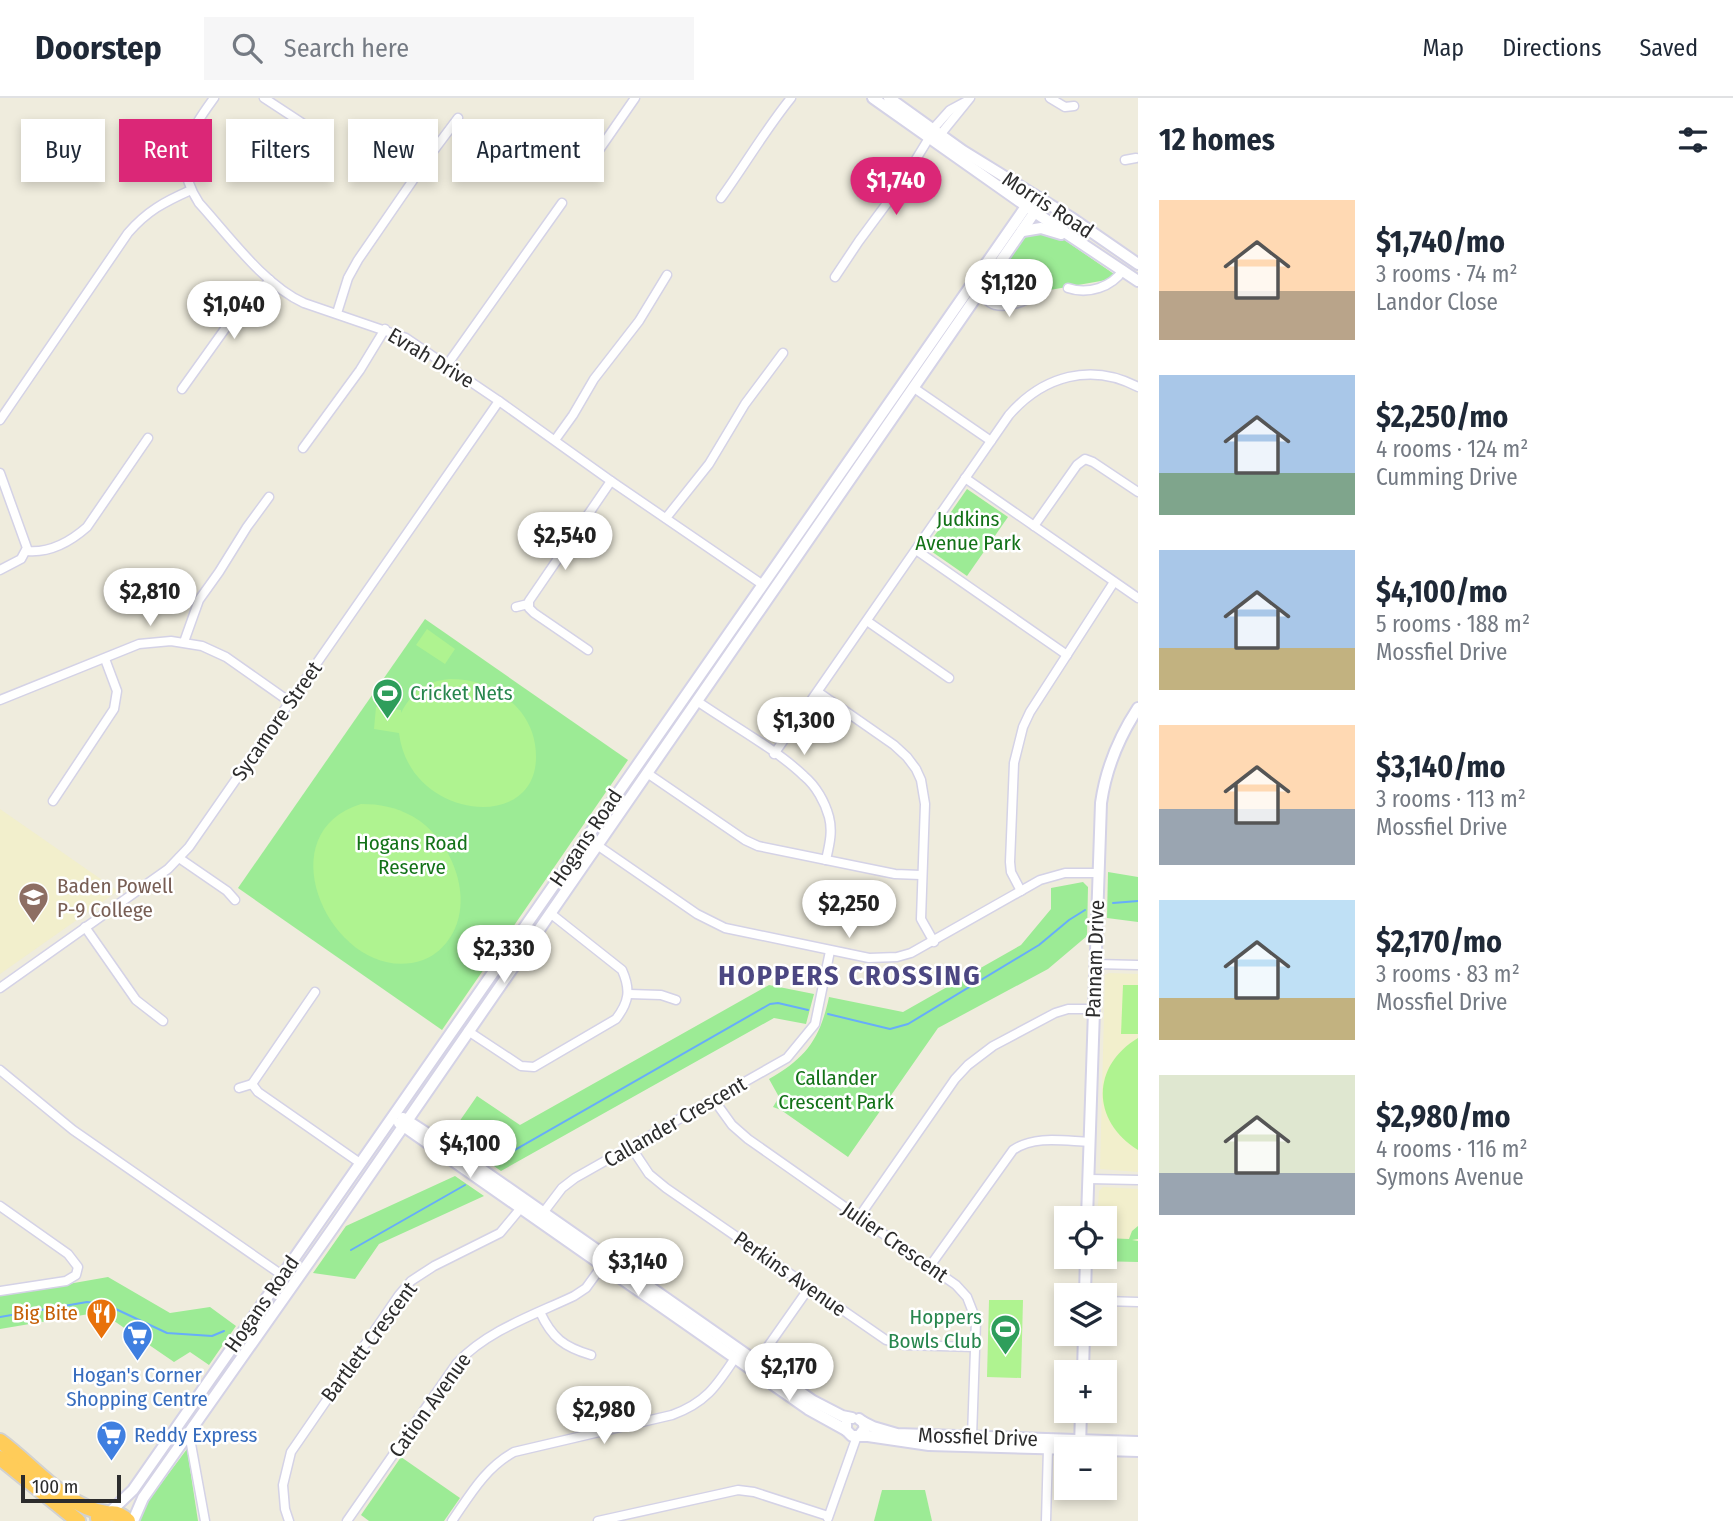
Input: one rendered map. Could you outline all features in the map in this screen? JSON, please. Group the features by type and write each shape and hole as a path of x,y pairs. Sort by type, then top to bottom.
{"highway":[{"path":"0,1441 81,1507 103,1516 116,1513 128,1521"},
{"path":"18,1455 18,1463 31,1481"},
{"path":"0,1458 78,1521"}],"street":[{"path":"0,420 128,233 143,216 191,190 184,169 188,142 199,119 214,98"},
{"path":"264,98 296,119"},
{"path":"604,143 635,98"},
{"path":"720,198 749,160 772,120 791,98"},
{"name":"Morris Road","path":"873,98 1039,197 1138,264"},
{"name":"Morris Road","path":"889,98 1031,209 1138,281"},
{"path":"1050,98 1065,107 1074,106"},
{"path":"835,277 950,110 969,99"},
{"path":"337,313 348,278 358,260 458,118"},
{"path":"1125,160 1137,157"},
{"name":"Evrah Drive","path":"191,190 270,280 298,300 406,338 768,588"},
{"name":"Hogans Road","path":"133,1521 144,1498 697,701 768,588 1039,197"},
{"path":"447,365 562,203"},
{"name":"Hogans Road","path":"103,1516 133,1490 621,786 914,388 1023,231 1031,209"},
{"path":"1023,231 1041,229 1083,244"},
{"path":"1068,288 1080,290 1106,286 1112,284 1123,270"},
{"path":"555,440 594,379 639,320 667,275"},
{"path":"182,389 227,326 270,280"},
{"path":"979,294 991,303 1002,306 1024,301 1035,293"},
{"path":"303,448 360,370 385,329"},
{"path":"666,518 709,464 746,404 783,353"},
{"path":"774,754 1020,402 1056,380 1085,374 1123,380 1138,387"},
{"path":"914,388 991,441"},
{"name":"Sycamore Street","path":"0,988 179,858 499,401"},
{"path":"27,551 47,550 76,536 87,527 148,438"},
{"path":"1034,526 1084,455 1138,492"},
{"path":"0,474 27,551 21,559 0,570"},
{"path":"965,478 1138,598"},
{"path":"528,604 534,590 611,481"},
{"path":"184,642 199,600 269,497"},
{"path":"916,550 1067,654"},
{"path":"1021,891 1011,872 1010,862 1012,780 1017,743 1030,712 1114,582"},
{"path":"516,607 528,604"},
{"path":"528,604 534,613 588,650"},
{"path":"867,621 949,678"},
{"path":"0,700 139,645 156,641 202,646 226,657 290,702"},
{"path":"53,800 114,709 117,691 105,659"},
{"path":"817,692 894,745 916,769 921,780 925,804 921,919 934,942"},
{"path":"697,701 805,776 820,795 829,817 831,829 826,860"},
{"name":"Pannam Drive","path":"1087,1206 1098,873 1104,785 1122,734 1138,708"},
{"path":"647,773 745,840 758,846 895,874 921,875"},
{"path":"621,786 635,790"},
{"path":"588,837 711,922 740,932 882,959 911,953 934,942 1040,880 1065,873 1098,873"},
{"path":"179,858 227,891 235,900"},
{"path":"468,1031 521,1066 534,1067 616,1019 625,1008 629,994 622,970 550,913"},
{"path":"85,927 136,1000 163,1021"},
{"name":"Callander Crescent","path":"540,1217 562,1188 787,1058 815,1024 830,951"},
{"path":"1095,964 1138,965"},
{"path":"239,1088 252,1084 315,992"},
{"path":"629,994 661,995 676,1000"},
{"path":"859,1217 955,1079 968,1065 993,1046 1055,1013 1068,1009 1093,1009"},
{"path":"0,1070 72,1130 293,1283"},
{"path":"252,1084 258,1092 360,1163"},
{"name":"Julier Crescent","path":"714,1100 732,1125 748,1139 930,1266 956,1285 967,1297 976,1320 972,1441"},
{"name":"Mossfiel Drive","path":"394,1115 754,1365 839,1414 897,1434 972,1441 1054,1444"},
{"path":"930,1266 1013,1150 1034,1140 1089,1142"},
{"name":"Perkins Avenue","path":"631,1147 649,1174 666,1188 891,1343 975,1347"},
{"path":"1088,1179 1138,1180"},
{"name":"Bartlett Crescent","path":"289,1521 283,1485 290,1452 399,1295 411,1281 434,1265 500,1233 523,1205"},
{"path":"0,1206 68,1254 78,1267 76,1275 66,1281 0,1292"},
{"name":"Cation Avenue","path":"347,1521 457,1363 479,1342 586,1288 605,1262"},
{"path":"754,1365 809,1288"},
{"path":"1117,1301 1138,1302"},
{"path":"540,1312 552,1334 570,1348 591,1355"},
{"path":"453,1521 484,1476 502,1459 514,1452 672,1415 690,1408 712,1391 738,1354"},
{"name":"Mossfiel Drive","path":"754,1365 808,1409 853,1434 929,1445 972,1441"},
{"path":"598,1521 738,1490 754,1492 828,1518 853,1434 847,1423 858,1420 865,1428 853,1434"},
{"path":"191,1430 191,1444 205,1521"},
{"name":"Mossfiel Drive","path":"1117,1443 1138,1442"},
{"path":"1046,1521 1048,1444"},
{"name":"Mossfiel Drive","path":"1048,1444 1054,1445"},
{"path":"1117,1450 1138,1451"}],"shaded area":[{"name":"Baden Powell P-9 College","path":"0,809 118,891 0,974"},
{"path":"1138,974 1138,1172 1100,1169 1105,975"},
{"path":"1103,1187 1138,1189 1138,1241 1117,1239 1117,1206 1098,1206 1099,1191"}],"green space":[{"path":"1037,231 1060,237 1114,274 1112,279 993,300 989,289 1026,236"},
{"name":"Judkins Avenue Park","path":"967,489 1008,517 967,576 928,549 928,545"},
{"name":"Hogans Road Reserve","path":"425,619 628,760 442,1030 238,888"},
{"path":"427,629 455,649 445,664 416,645"},
{"path":"450,679 489,687 514,704 528,722 536,757 531,782 516,798 495,806 471,806 447,799 425,784 408,762 399,733 374,729 376,707 401,710 401,713 421,689 434,682"},
{"path":"361,804 400,810 412,816 438,839 455,870 461,904 458,921 442,947 423,960 392,963 363,953 339,932 322,905 314,875 316,846 331,821"},
{"path":"1108,872 1138,877 1138,922 1107,918"},
{"name":"Callander Crescent Park","path":"1083,882 1088,887 1087,936 1048,969 938,1028 848,1157 773,1107 779,1097 769,1079 793,1063 810,1046 821,1025 829,997 903,1012 1021,945 1051,909 1051,888"},
{"path":"769,985 814,994 806,1024 774,1018 501,1171 450,1135 477,1096 520,1125"},
{"path":"1123,985 1138,985 1138,1034 1121,1034"},
{"path":"1138,1038 1138,1150 1123,1138 1112,1124 1105,1109 1103,1094 1105,1078 1112,1063"},
{"path":"455,1176 484,1196 379,1244 355,1279 313,1273 346,1226"},
{"path":"1138,1226 1138,1239 1132,1240 1138,1241 1138,1262 1117,1262 1117,1239 1129,1239"},
{"path":"108,1277 170,1313 210,1307 236,1326 209,1365 190,1352 174,1362 101,1312 0,1329 0,1296"},
{"name":"Hoppers Bowls Club","path":"989,1300 1023,1300 1021,1378 987,1377"},
{"path":"187,1449 198,1521 138,1521 137,1516"},
{"path":"401,1457 460,1498 444,1521 369,1521 361,1515"},
{"path":"882,1490 925,1490 932,1521 874,1521"}],"waterway":[{"path":"1113,903 1138,901"},
{"path":"828,1014 890,1029 908,1024 1039,945 1085,910"},
{"path":"492,1163 770,1004 778,1003 808,1010"},
{"path":"351,1250 465,1185"},
{"path":"0,1317 87,1302 105,1304 167,1333 212,1336 224,1331"}],"place":[{"name":"Cricket Nets","path":"387,720"},
{"name":"Baden Powell P-9 College","path":"34,925"},
{"name":"Big Bite","path":"101,1340"},
{"name":"Hoppers Bowls Club","path":"1005,1356"},
{"name":"Hogan's Corner Shopping Centre","path":"137,1362"},
{"name":"Reddy Express","path":"111,1462"}],"district":[{"name":"HOPPERS CROSSING","path":"850,975"}]}
